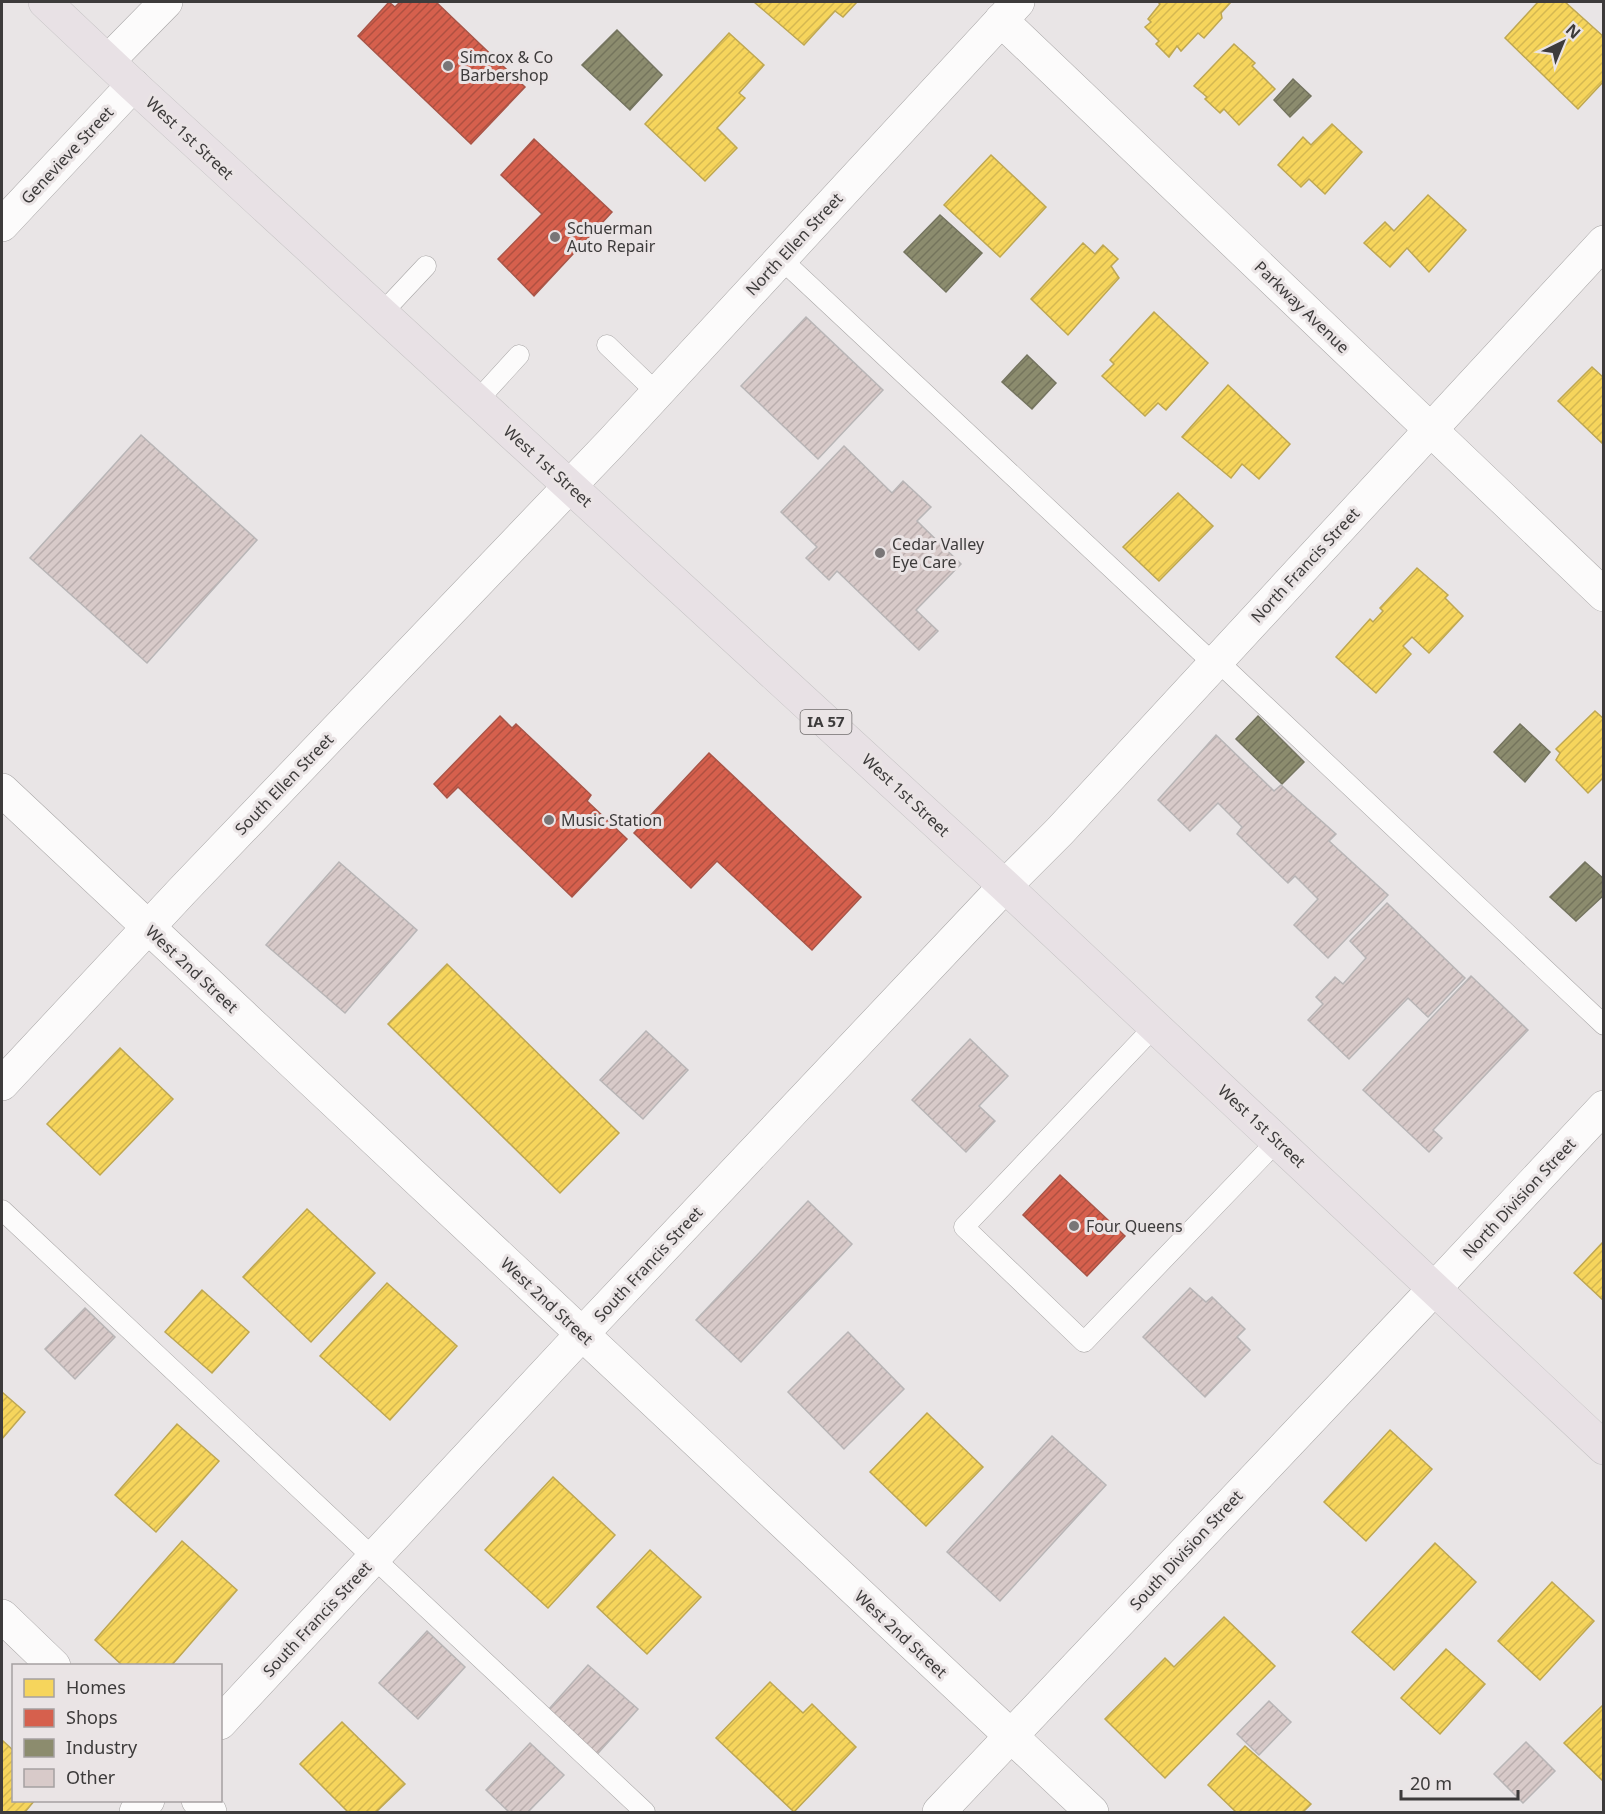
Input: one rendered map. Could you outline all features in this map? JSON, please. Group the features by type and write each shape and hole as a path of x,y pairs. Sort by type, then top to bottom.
{"main road":[{"name":"West 1st Street","path":"45,2 1005,886 1604,1448"}],"street":[{"path":"108,61 166,2"},
{"name":"North Ellen Street","path":"570,486 1009,11"},
{"name":"Parkway Avenue","path":"1009,11 1430,430 1604,595"},
{"name":"Genevieve Street","path":"2,225 133,85"},
{"name":"North Francis Street","path":"1005,886 1060,831 1604,242"},
{"name":"South Ellen Street","path":"2,1084 147,927 570,486"},
{"name":"West 2nd Street","path":"2,790 1092,1812"},
{"name":"South Francis Street","path":"222,1721 582,1334 1005,886"},
{"name":"North Division Street","path":"1435,1288 1604,1107"},
{"name":"South Division Street","path":"939,1812 1435,1288"},
{"path":"2,1616 53,1664"}],"lane":[{"path":"780,258 1214,664 1227,670 1604,1025"},
{"path":"382,313 426,266"},
{"path":"607,345 656,393"},
{"path":"477,401 519,355"},
{"path":"1155,1026 964,1227 1084,1342 1276,1141"},
{"path":"2,1210 645,1812"}],"building: Homes":[{"path":"754,2 857,2 843,17 835,11 804,45"},
{"path":"1158,2 1231,2 1221,13 1222,18 1204,38 1198,33 1181,51 1177,46 1169,57 1156,44 1159,41 1145,27 1151,22 1148,19 1160,4"},
{"path":"1538,2 1565,2 1604,37 1604,81 1578,109 1505,38"},
{"path":"729,33 764,65 739,93 745,98 717,128 737,148 705,181 645,124"},
{"path":"1234,44 1255,63 1252,66 1275,89 1239,125 1224,109 1220,113 1194,86"},
{"path":"1332,124 1362,152 1325,194 1309,179 1301,187 1278,165 1303,137 1311,145"},
{"path":"991,155 1046,207 1000,257 944,205"},
{"path":"1428,195 1466,230 1429,272 1407,248 1390,267 1364,243 1385,222 1394,231"},
{"path":"1083,243 1095,254 1103,245 1118,259 1111,266 1119,278 1068,335 1031,299"},
{"path":"1154,312 1208,363 1166,410 1158,403 1145,416 1102,376 1114,364 1110,360"},
{"path":"1592,367 1604,378 1604,445 1558,401"},
{"path":"1228,385 1290,444 1259,479 1242,464 1231,478 1182,437"},
{"path":"1178,493 1213,526 1159,581 1123,547"},
{"path":"1417,568 1448,595 1445,598 1463,616 1429,653 1412,637 1403,646 1411,654 1376,693 1336,657 1370,619 1373,622 1383,611 1380,608"},
{"path":"1595,711 1604,719 1604,777 1588,793 1556,760 1560,753 1556,749"},
{"path":"447,964 619,1133 560,1193 388,1024"},
{"path":"120,1048 173,1099 100,1175 47,1124"},
{"path":"307,1209 375,1273 311,1342 243,1277"},
{"path":"1604,1241 1604,1301 1574,1273"},
{"path":"387,1283 457,1346 390,1420 320,1356"},
{"path":"202,1290 249,1332 212,1373 165,1332"},
{"path":"2,1392 25,1412 2,1439"},
{"path":"927,1413 983,1467 926,1526 870,1472"},
{"path":"177,1424 219,1461 156,1532 115,1495"},
{"path":"1390,1430 1432,1469 1366,1541 1324,1502"},
{"path":"553,1477 615,1535 548,1608 485,1550"},
{"path":"182,1541 237,1590 173,1664 121,1664 95,1640"},
{"path":"1435,1543 1476,1582 1394,1670 1352,1632"},
{"path":"650,1550 701,1597 647,1654 597,1607"},
{"path":"1552,1582 1594,1621 1540,1680 1498,1641"},
{"path":"1224,1617 1275,1666 1165,1778 1105,1719 1165,1658 1174,1667"},
{"path":"1446,1649 1485,1684 1440,1734 1401,1698"},
{"path":"770,1682 803,1713 812,1704 856,1747 794,1812 716,1738"},
{"path":"1604,1704 1604,1782 1564,1743"},
{"path":"342,1722 405,1784 376,1812 348,1812 300,1764"},
{"path":"2,1740 12,1749 12,1802 33,1802 25,1812 2,1812"},
{"path":"1245,1746 1311,1804 1303,1812 1236,1812 1208,1785"}],"building: Shops":[{"path":"389,2 395,7 400,2 436,2 525,87 471,144 358,36"},
{"name":"Schuerman Auto Repair","path":"534,139 612,212 534,296 498,259 542,214 501,175"},
{"name":"Music Station","path":"500,716 512,728 516,724 591,795 587,801 627,839 572,897 458,787 447,798 434,784"},
{"path":"709,753 861,897 812,950 717,861 691,888 634,833"},
{"name":"Four Queens","path":"1060,1175 1125,1236 1087,1276 1023,1215"}],"building: Industry":[{"path":"617,30 662,75 630,110 582,65"},
{"path":"1293,79 1311,96 1290,117 1274,100"},
{"path":"940,215 982,253 946,292 904,252"},
{"path":"1027,355 1056,383 1032,409 1002,382"},
{"path":"1258,716 1304,762 1282,784 1236,739"},
{"path":"1520,724 1550,752 1525,782 1494,752"},
{"path":"1585,862 1604,879 1604,895 1576,921 1550,897"}],"building: Other":[{"path":"806,317 883,390 818,459 741,386"},
{"path":"141,435 257,540 147,663 30,558"},
{"name":"Cedar Valley Eye Care","path":"844,446 892,493 903,481 931,507 917,521 961,564 916,610 938,631 919,650 837,571 829,580 806,558 817,547 781,512"},
{"path":"1216,735 1274,791 1281,785 1336,834 1329,841 1388,895 1328,958 1294,925 1318,899 1295,876 1288,883 1237,834 1242,827 1218,803 1190,831 1158,800"},
{"path":"339,862 417,930 345,1013 266,945"},
{"path":"1387,903 1465,978 1428,1017 1408,998 1349,1059 1308,1020 1323,1004 1316,997 1335,977 1343,984 1366,958 1350,941"},
{"path":"1471,976 1528,1030 1433,1130 1442,1138 1429,1152 1363,1090"},
{"path":"646,1031 688,1070 643,1119 600,1080"},
{"path":"970,1039 1008,1076 979,1106 995,1121 966,1152 912,1100"},
{"path":"808,1201 852,1244 741,1362 696,1320"},
{"path":"1190,1288 1206,1302 1212,1297 1245,1329 1237,1337 1250,1350 1205,1397 1143,1337"},
{"path":"85,1308 115,1337 75,1379 45,1349"},
{"path":"848,1332 904,1389 844,1449 788,1392"},
{"path":"1052,1436 1106,1485 1000,1601 947,1552"},
{"path":"427,1631 465,1667 418,1719 379,1683"},
{"path":"588,1665 638,1709 591,1761 542,1717"},
{"path":"1269,1701 1291,1722 1259,1755 1237,1734"},
{"path":"1526,1742 1555,1771 1523,1803 1494,1774"},
{"path":"530,1743 564,1775 528,1812 509,1812 486,1790"}],"place":[{"name":"Simcox & Co Barbershop","path":"448,66"},
{"name":"Schuerman Auto Repair","path":"555,237"},
{"name":"Cedar Valley Eye Care","path":"880,553"},
{"name":"Music Station","path":"549,820"},
{"name":"Four Queens","path":"1074,1226"}]}
